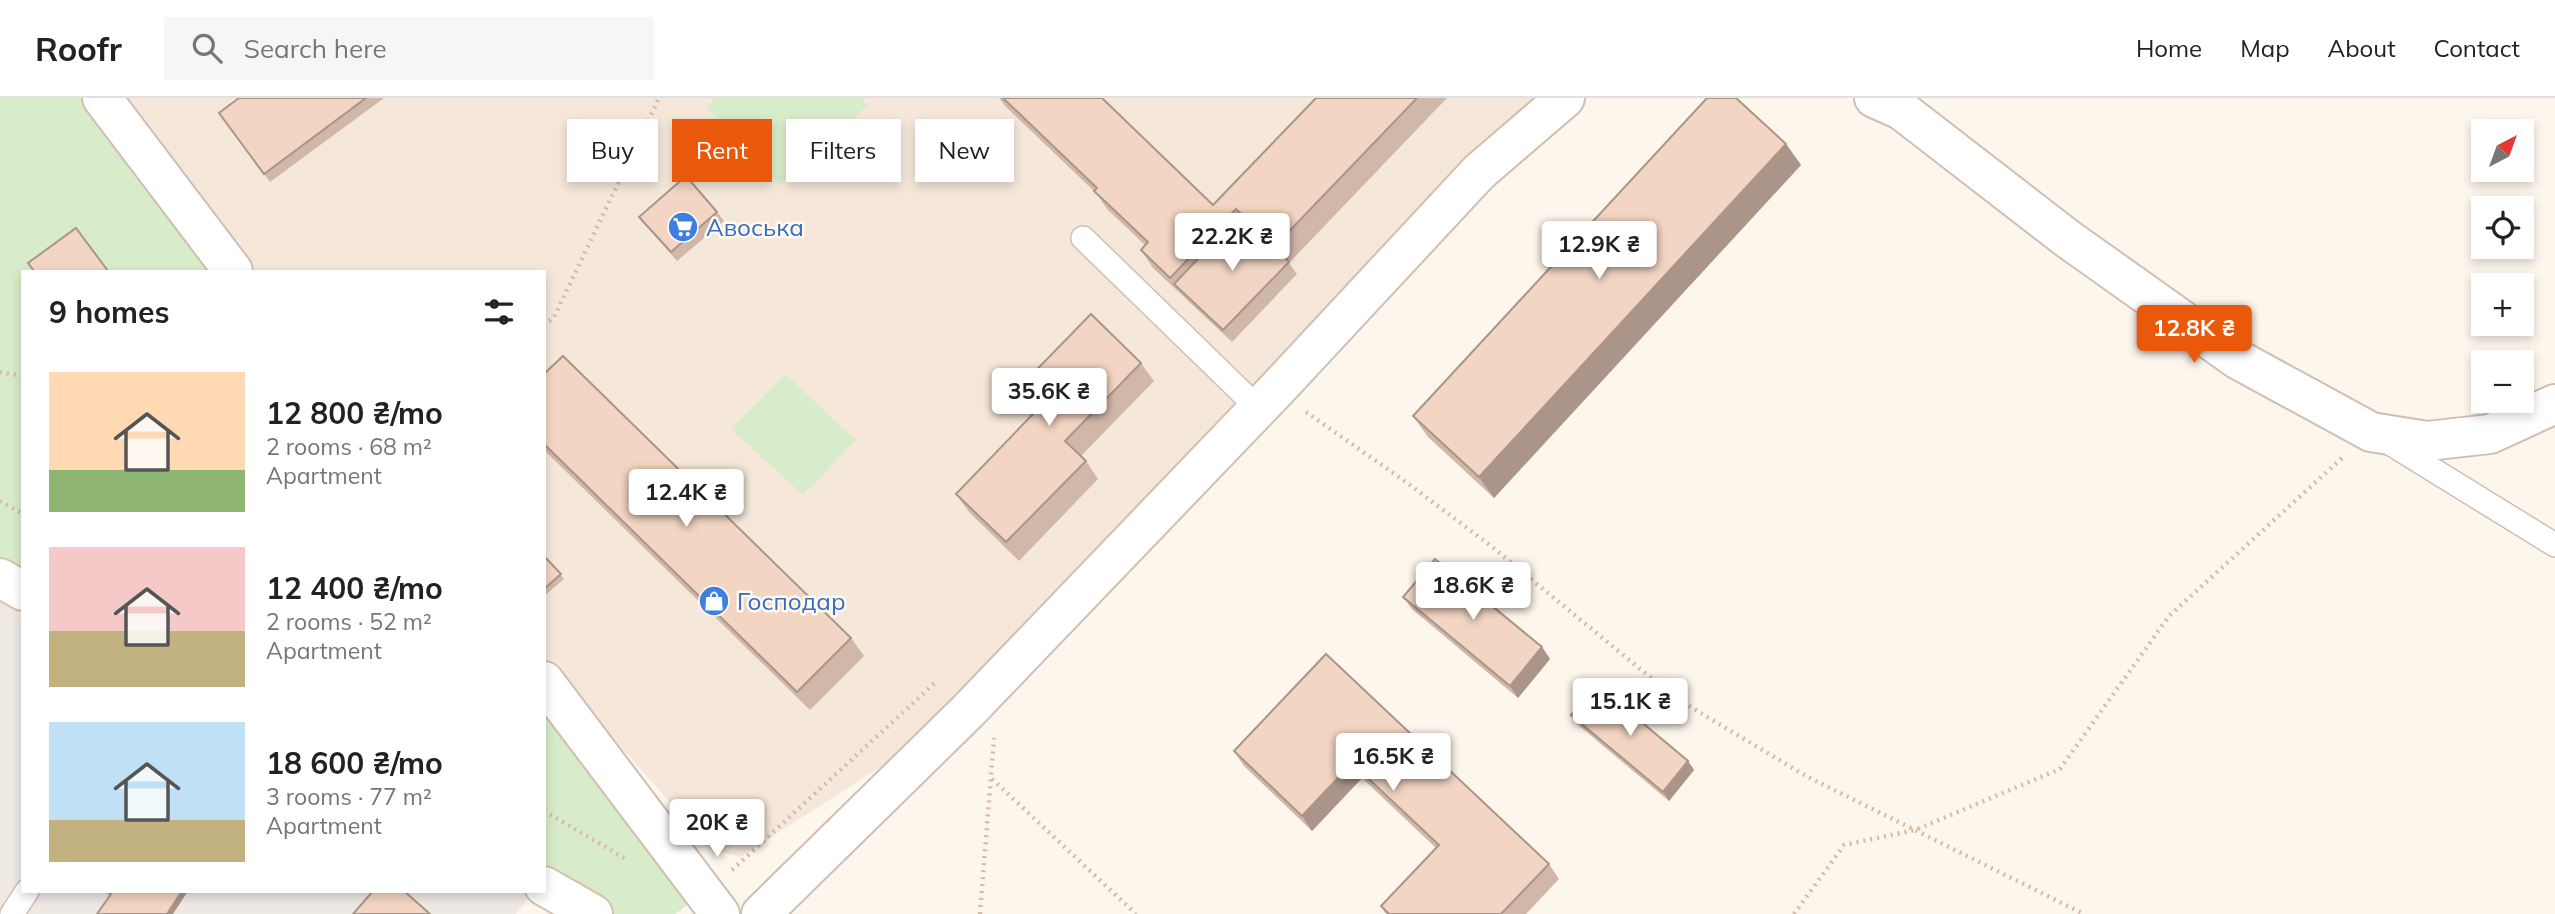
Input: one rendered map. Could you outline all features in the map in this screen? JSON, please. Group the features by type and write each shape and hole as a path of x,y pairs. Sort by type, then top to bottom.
{"street":[{"path":"761,914 999,678 1268,398 1479,172 1565,98"},
{"path":"1874,98 1902,110 2068,239 2237,359 2371,432 2427,441 2490,434 2555,404"},
{"path":"109,100 232,270"},
{"path":"0,578 21,590"},
{"path":"546,684 712,903"},
{"path":"546,887 593,914"}],"lane":[{"path":"1083,238 1268,398"},
{"path":"2371,432 2555,545"},
{"path":"12,914 26,893"}],"path":[{"path":"546,324 554,317 659,98"},
{"path":"0,372 21,376"},
{"path":"1268,398 1325,426 1406,482 1491,546 1674,697 1806,776 2084,914"},
{"path":"1794,914 1844,845 1915,830 2060,769 2169,616 2371,432"},
{"path":"0,501 21,512"},
{"path":"980,914 999,678"},
{"path":"712,903 740,864 937,681"},
{"path":"991,778 1136,914"},
{"path":"546,812 637,865"}],"shaded area":[{"path":"102,98 1565,98 968,711 740,857 711,849 546,661 546,270 232,270"},
{"path":"0,578 21,590 21,893 532,893 516,914 0,914"}],"green space":[{"path":"0,98 102,98 232,270 21,270 21,590 0,578"},
{"path":"715,98 861,98 868,105 853,119 786,119 786,180 781,185 772,176 772,119 718,119 706,107"},
{"path":"785,374 856,440 803,495 731,429"},
{"path":"546,684 704,892 675,914 593,914 546,887"}],"building":[{"path":"239,98 366,98 264,174 219,113"},
{"path":"1003,98 1102,98 1213,205 1316,98 1417,98 1275,246 1236,209 1170,278 1141,250 1148,242 1094,191 1097,188"},
{"path":"1707,98 1736,98 1786,144 1479,477 1413,416"},
{"path":"679,182 691,182 717,212 671,252 639,217"},
{"path":"1240,215 1289,262 1223,330 1174,284"},
{"path":"76,228 107,270 33,270 28,263"},
{"path":"1091,314 1141,363 1065,441 1086,461 1006,542 956,494 1033,414 1013,394"},
{"path":"563,356 851,638 797,692 546,446 546,372"},
{"path":"546,558 561,574 546,587"},
{"path":"1435,559 1542,647 1510,686 1403,597"},
{"path":"1326,654 1549,864 1501,914 1389,914 1381,906 1439,845 1352,763 1302,816 1234,751"},
{"path":"1596,684 1688,761 1663,792 1571,715"},
{"path":"109,893 181,893 167,914 97,914 111,894"},
{"path":"371,893 406,893 430,914 353,914"}],"place":[{"name":"Авоська","path":"683,227"},
{"name":"Господар","path":"714,601"}]}
